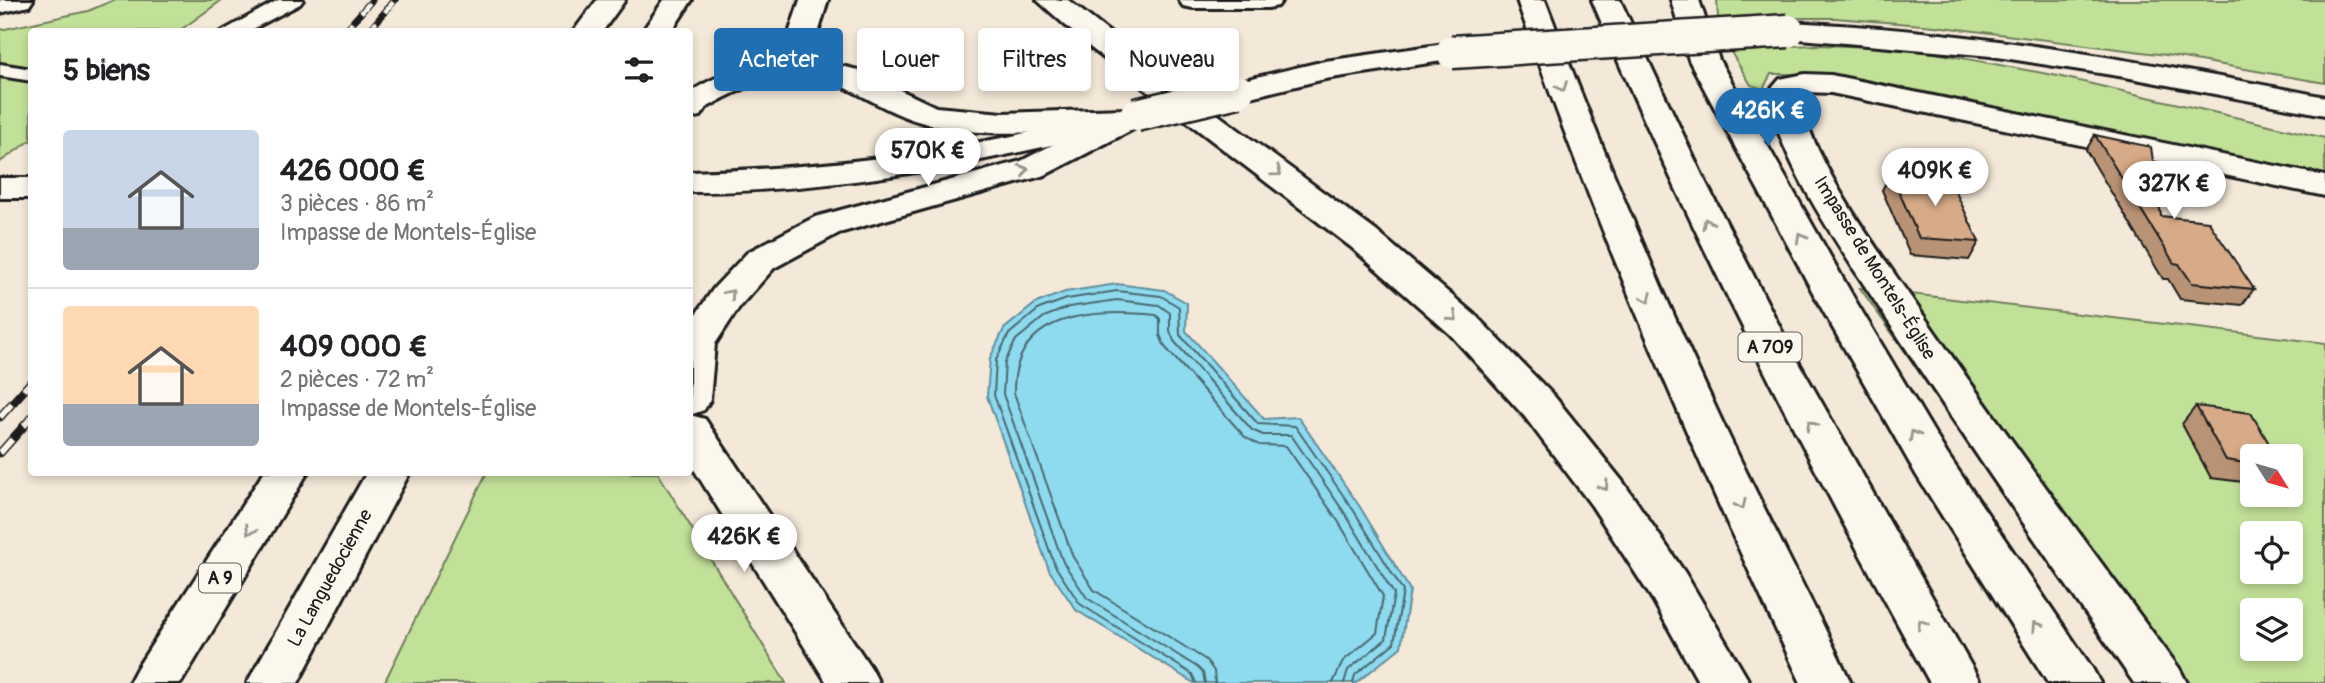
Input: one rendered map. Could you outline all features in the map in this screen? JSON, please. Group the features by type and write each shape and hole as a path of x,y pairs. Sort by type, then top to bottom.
{"main road":[{"path":"0,5 19,0"},
{"path":"590,28 611,0"},
{"path":"659,28 678,0"},
{"path":"805,28 814,0"},
{"path":"1051,0 1346,225 1461,324 1504,367 1585,460 1621,510 1660,569 1725,683"},
{"path":"1192,0 1268,0"},
{"path":"1531,0 1593,170 1637,276 1693,402 1826,683"},
{"name":"A 709","path":"1605,0 1716,243 1797,400 1956,683"},
{"path":"1685,0 1704,60 1836,300 1932,465 2075,683"},
{"path":"699,182 797,177 926,162 993,150 1339,67 1452,52 1649,38 1788,32 1911,37 2099,64 2325,106"},
{"path":"1992,48 2325,123"},
{"path":"843,76 897,104 931,115 956,119 1038,123 1136,116"},
{"name":"Impasse de Montels-Église","path":"2162,683 1936,365 1887,291 1792,133 1780,105 1781,94 1789,87 1807,82 1831,84 2192,161 2325,186"},
{"path":"693,103 714,91"},
{"path":"693,372 696,343 727,297 761,260 827,225 1033,168 1136,116"},
{"path":"0,188 28,188"},
{"path":"693,435 854,683"},
{"name":"A 9","path":"154,683 284,476"},
{"name":"La Languedocienne","path":"272,683 387,476"}],"lane":[{"path":"239,28 293,0"},
{"path":"0,69 28,74"}],"green space":[{"path":"114,0 222,0 183,28 28,28 28,142 0,162 0,30 88,11"},
{"path":"1717,0 2325,0 2325,83 2166,55 1935,26 1835,18 1718,18"},
{"path":"1815,45 1909,48 2053,75 2325,138 2325,180 1963,102 1814,74 1771,74 1763,89 1751,85 1729,49"},
{"path":"1860,288 2325,343 2325,683 2140,683"},
{"path":"485,476 660,476 786,683 384,683"}],"water":[{"path":"1117,284 1164,290 1187,303 1186,331 1264,419 1298,417 1360,507 1410,590 1401,647 1356,683 1194,683 1076,610 1049,570 987,396 990,358 1004,329 1036,303 1065,292"}],"building":[{"path":"2095,135 2151,147 2161,216 2208,221 2254,289 2192,283 2179,264 2174,263"},
{"path":"1891,173 1949,177 1979,242 1919,238"},
{"path":"2196,406 2251,413 2269,444 2240,444 2240,462 2226,460"}],"railway":[{"path":"348,28 372,0"},
{"path":"371,28 395,0"},
{"path":"0,417 28,386"},
{"path":"0,453 28,422"}]}
